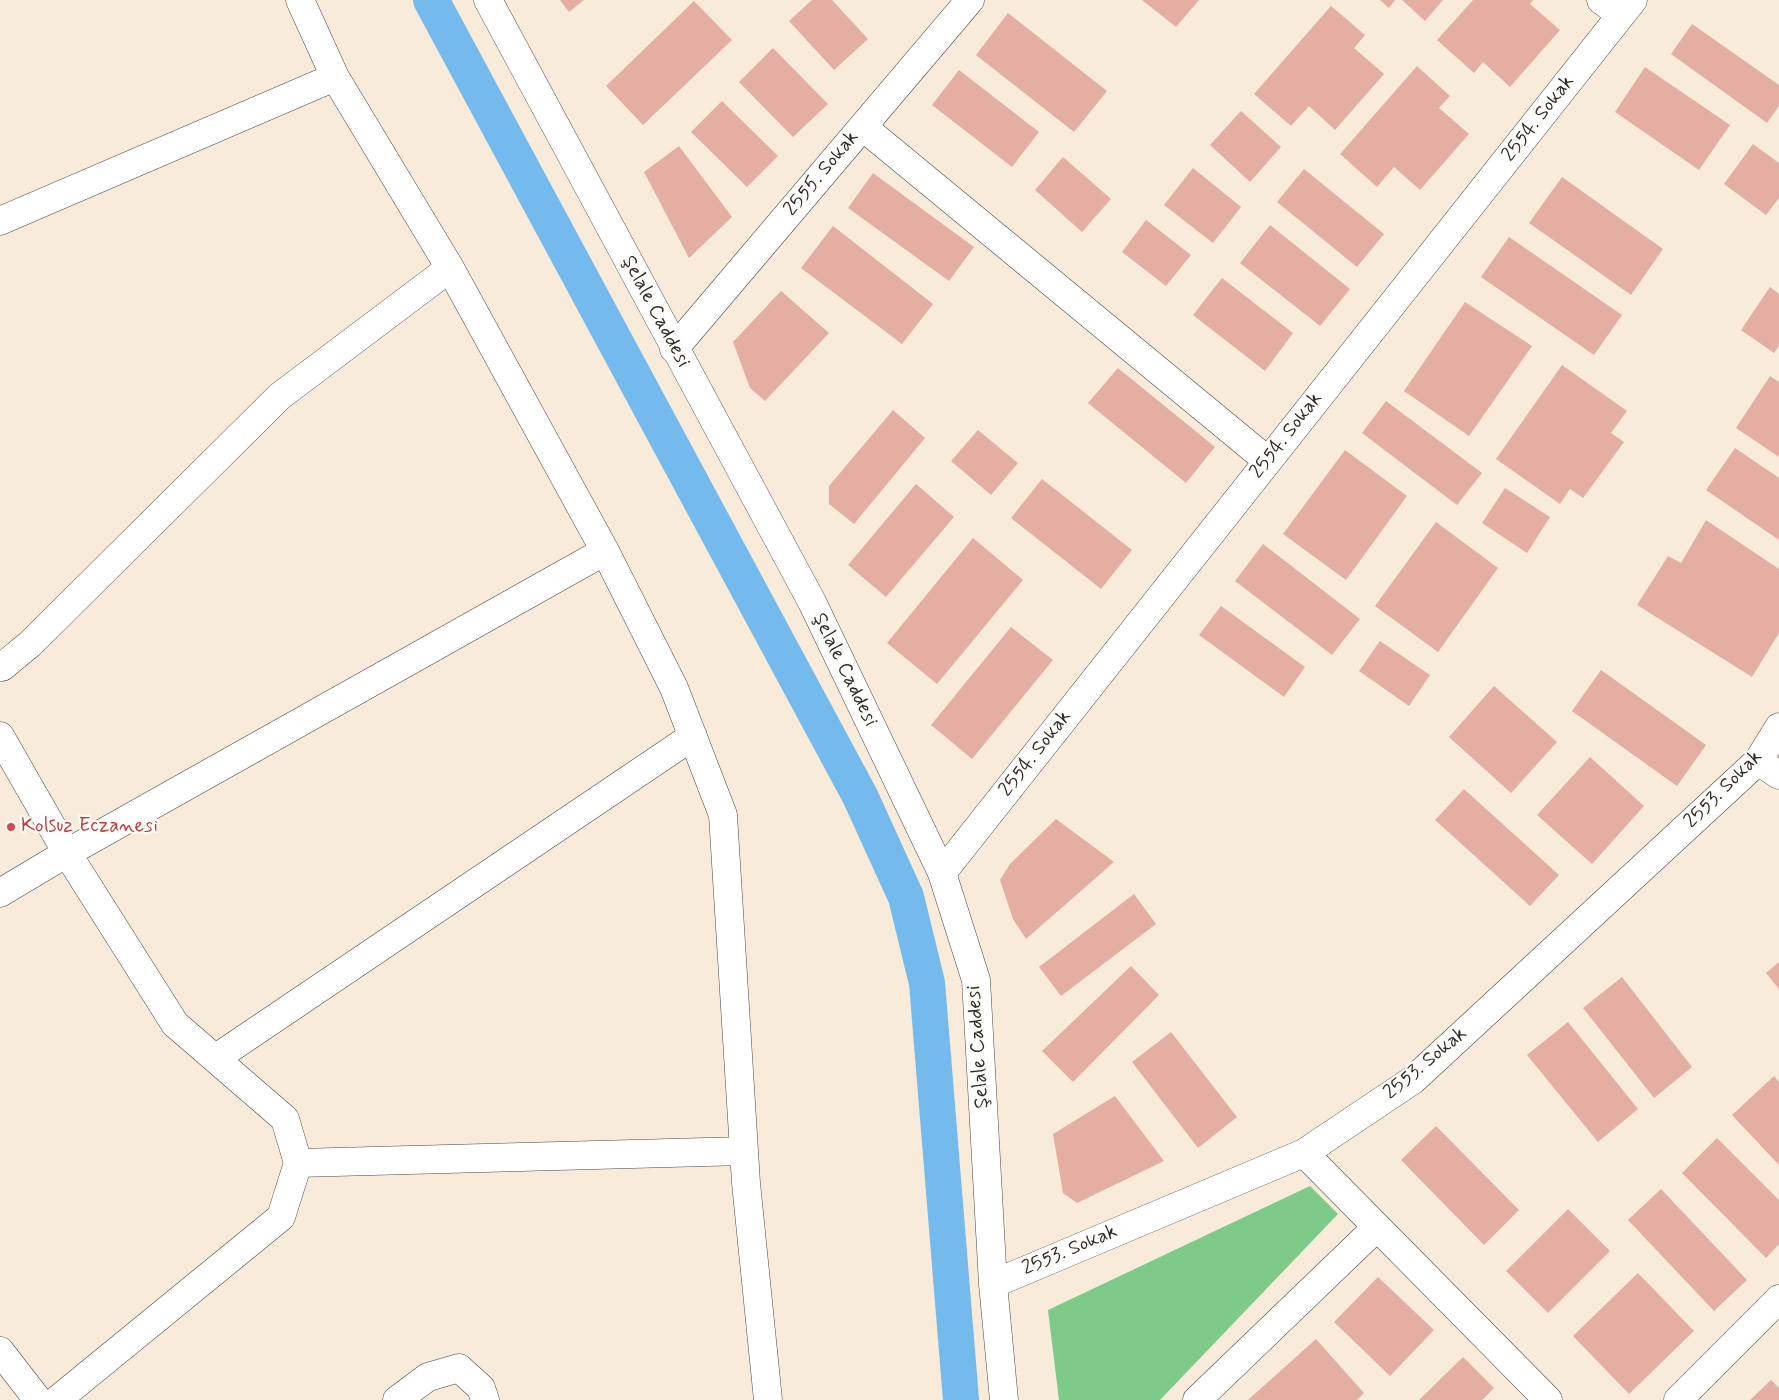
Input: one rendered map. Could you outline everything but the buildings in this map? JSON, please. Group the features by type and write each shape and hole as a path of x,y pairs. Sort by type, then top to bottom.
{"street":[{"path":"300,0 335,77 450,268 606,551 674,688 723,814 744,1150 768,1400"},
{"name":"Şelale Caddesi","path":"488,0 674,349 812,602 942,873 976,980 993,1284 1004,1400"},
{"name":"2555. Sokak","path":"674,349 970,0"},
{"name":"2554. Sokak","path":"942,873 1268,461 1618,5"},
{"path":"0,221 335,77"},
{"path":"863,127 1268,461"},
{"path":"1,668 30,644 280,396 450,268"},
{"path":"0,893 67,853 606,551"},
{"name":"2553. Sokak","path":"993,1284 1304,1153 1414,1080 1768,768 1779,727"},
{"path":"0,736 67,853 175,1024 285,1118 298,1164 281,1217 57,1400"},
{"path":"216,1058 693,736"},
{"path":"298,1164 744,1150"},
{"path":"1304,1153 1548,1400"},
{"path":"1197,1400 1377,1227"},
{"path":"1678,1400 1779,1299"},
{"path":"0,1351 38,1400"},
{"path":"397,1400 428,1377 458,1368 481,1388 486,1400"}],"green space":[{"path":"1310,1186 1338,1214 1160,1400 1059,1400 1048,1310"}],"waterway":[{"path":"431,0 860,796 906,897 927,983 961,1400"}],"place":[{"name":"Kolsuz Eczanesi","path":"11,827"}]}
